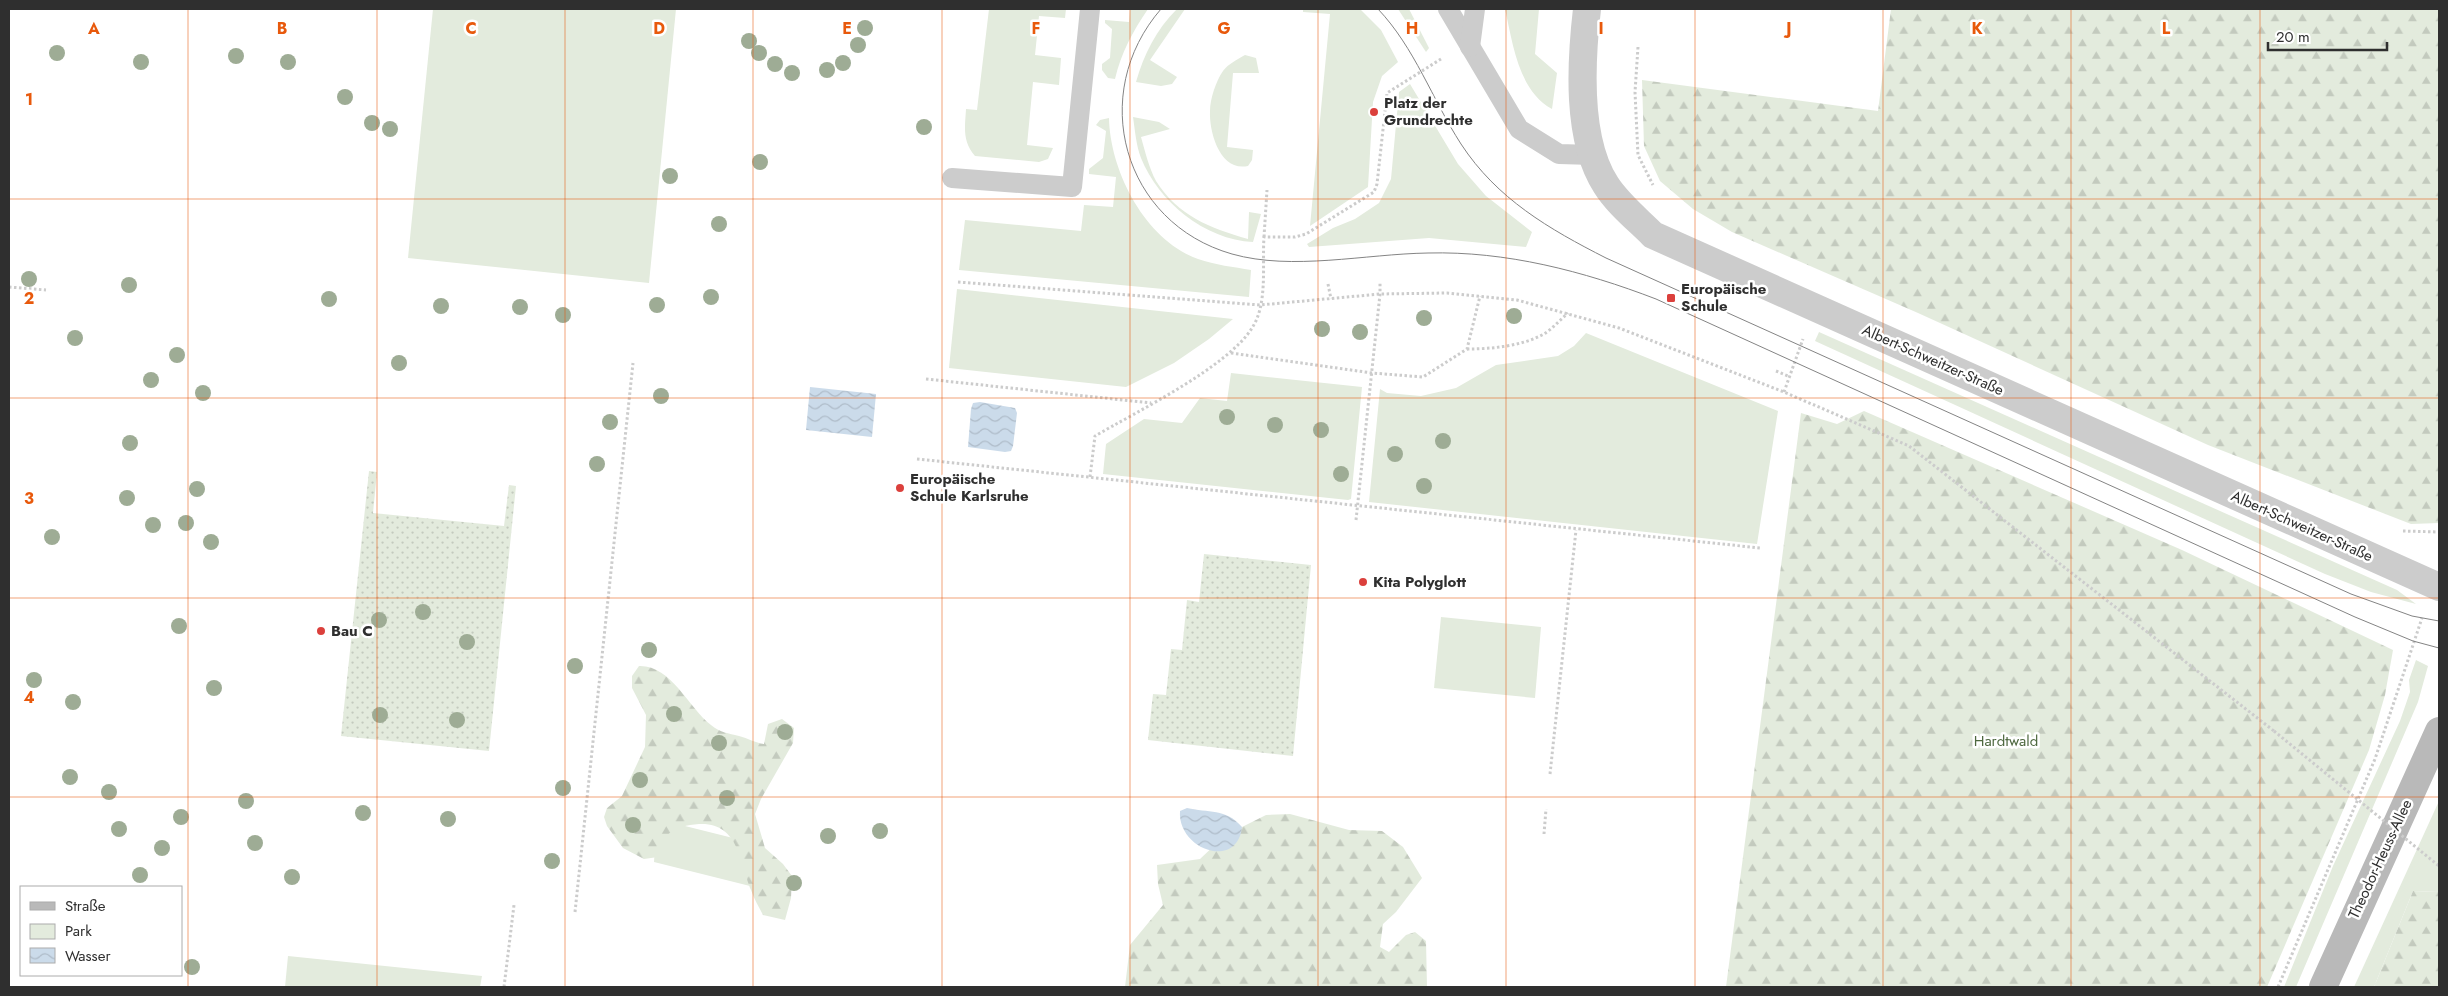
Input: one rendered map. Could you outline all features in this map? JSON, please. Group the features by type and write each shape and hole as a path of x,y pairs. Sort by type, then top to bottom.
{"main road":[{"name":"Theodor-Heuss-Allee","path":"2323,987 2439,731"}],"street":[{"name":"Albert-Schweitzer-Straße","path":"1587,9 1582,90 1593,155 1605,184 1623,206 1653,235 2437,587"}],"lane":[{"path":"952,178 1072,187 1090,9"},
{"path":"1448,9 1519,129 1559,154 1593,155"},
{"path":"1469,45 1474,9"}],"path":[{"path":"1264,237 1295,237 1306,234 1371,195 1376,184 1387,93 1391,88 1469,45"},
{"path":"1638,47 1635,92 1638,155 1655,188"},
{"path":"1090,477 1094,436 1151,403 1230,353 1253,328 1260,305 1267,190"},
{"path":"958,282 1260,305 1380,294 1447,293 1517,300 1619,328 1784,392 1909,446 2274,731 2439,866"},
{"path":"1356,520 1380,282"},
{"path":"1328,284 1331,299"},
{"path":"9,287 46,290"},
{"path":"1467,349 1480,296"},
{"path":"1230,353 1372,373 1423,377 1467,349 1485,349 1517,343 1544,334 1568,313"},
{"path":"1784,392 1788,376 1804,336"},
{"path":"575,912 633,363"},
{"path":"1776,371 1788,376"},
{"path":"926,379 1151,403"},
{"path":"917,459 1760,548"},
{"path":"1550,774 1576,530"},
{"path":"2278,987 2374,759 2413,640 2437,587"},
{"path":"1544,834 1546,808"},
{"path":"504,987 514,905"}],"green space":[{"path":"433,9 676,9 649,283 408,258"},
{"path":"989,9 1066,9 1065,18 1039,16 1035,55 1061,58 1059,85 1033,82 1027,145 1053,148 1048,159 1039,162 975,156 968,145 965,134 966,109 977,110"},
{"path":"1130,9 1148,9 1128,42 1115,79 1108,78 1102,70 1102,64 1110,58 1112,29 1105,23 1105,20 1129,22"},
{"path":"1177,9 1185,9 1150,60 1177,77 1172,84 1161,86 1136,82 1152,43 1163,25"},
{"path":"1303,9 1360,9 1381,30 1398,62 1382,76 1373,102 1368,187 1310,226 1330,14 1303,12"},
{"path":"1398,9 1409,9 1429,48 1426,52"},
{"path":"1505,9 1539,9 1535,54 1557,73 1552,109 1531,90 1524,78 1514,51"},
{"path":"1891,9 2439,9 2439,523 2411,524 2208,445 1918,313 1732,232 1693,209 1660,181 1644,146 1642,80 1878,111"},
{"path":"1245,55 1256,58 1259,73 1233,73 1227,147 1253,150 1252,160 1248,166 1238,166 1230,163 1218,149 1210,120 1210,106 1220,75 1230,64"},
{"path":"1410,84 1458,164 1486,196 1532,232 1526,247 1429,238 1309,247 1307,244 1333,228 1355,219 1379,203 1391,179 1399,92"},
{"path":"1133,117 1159,122 1170,129 1141,137 1156,181 1174,203 1185,212 1208,225 1248,239 1249,212 1261,214 1253,242 1235,240 1201,226 1171,203 1149,174 1141,158"},
{"path":"1109,118 1116,160 1134,201 1147,220 1179,250 1198,259 1251,270 1249,297 959,270 965,220 1081,231 1084,205 1113,207 1116,177 1089,174 1089,169 1103,158 1106,131 1096,125 1100,120"},
{"path":"957,289 1233,319 1209,339 1174,363 1126,387 949,368"},
{"path":"1819,332 2397,590 2416,604 2371,592 2325,574 1815,341"},
{"path":"1586,333 1778,411 1757,544 1369,502 1380,389 1387,393 1421,396 1456,388 1496,365 1558,356 1574,346"},
{"path":"1231,373 1362,387 1351,499 1103,474 1106,444 1144,419 1182,423 1200,398 1227,401"},
{"name":"Hardtwald","path":"1864,411 2182,550 2393,650 2385,695 2369,750 2267,987 1726,987 1801,413 1837,424"},
{"path":"369,471 377,472 373,513 504,526 509,485 516,486 489,751 341,736"},
{"path":"1204,554 1311,565 1293,756 1148,740 1153,694 1166,695 1171,649 1182,650 1187,600 1199,602"},
{"path":"1441,617 1541,627 1535,698 1434,688"},
{"path":"2416,660 2428,666 2418,702 2296,987 2284,987 2333,866 2400,721 2410,692 2409,680"},
{"path":"639,666 661,672 670,679 703,717 721,731 764,744 768,724 782,719 794,728 793,743 761,799 755,814 765,848 783,864 792,876 791,898 785,920 763,915 752,893 736,846 722,830 712,825 699,824 682,827 667,835 665,844 658,857 644,859 623,848 607,826 604,817 607,808 622,796 645,747 646,715 632,688 632,676"},
{"path":"2439,801 2439,892 2413,891 2374,987 2354,987"},
{"path":"1290,814 1349,830 1382,831 1403,847 1422,878 1396,912 1383,924 1380,947 1389,952 1406,935 1415,932 1426,941 1427,987 1125,987 1130,945 1163,905 1158,884 1157,865 1200,859 1218,842 1266,815"},
{"path":"657,819 761,845 758,888 654,862"},
{"path":"2413,891 2439,892 2439,987 2374,987"},
{"path":"288,956 482,976 480,987 285,987"}],"water":[{"path":"810,387 876,394 872,437 806,430"},
{"path":"980,402 1015,408 1017,413 1011,451 1005,452 968,447 971,409 973,403"},
{"path":"1187,808 1216,812 1230,817 1242,827 1238,841 1230,848 1219,851 1208,850 1197,844 1188,836 1182,824 1180,811"}],"tram line":[{"path":"1161,9 1138,43 1126,79 1122,116 1128,152 1142,185 1165,215 1195,238 1232,254 1255,259 1304,261 1404,254 1457,253 1515,259 1601,280 1656,299 2355,617 2413,641 2439,648"},
{"path":"1378,9 1391,24 1413,57 1451,127 1475,163 1508,197 1564,236 1606,258 2351,594 2412,616 2439,621"}],"place":[{"name":"Platz der Grundrechte","path":"1374,112"},
{"name":"Europäische Schule","path":"1671,298"},
{"name":"Europäische Schule Karlsruhe","path":"900,488"},
{"name":"Kita Polyglott","path":"1363,582"},
{"name":"Bau C","path":"321,631"}]}
